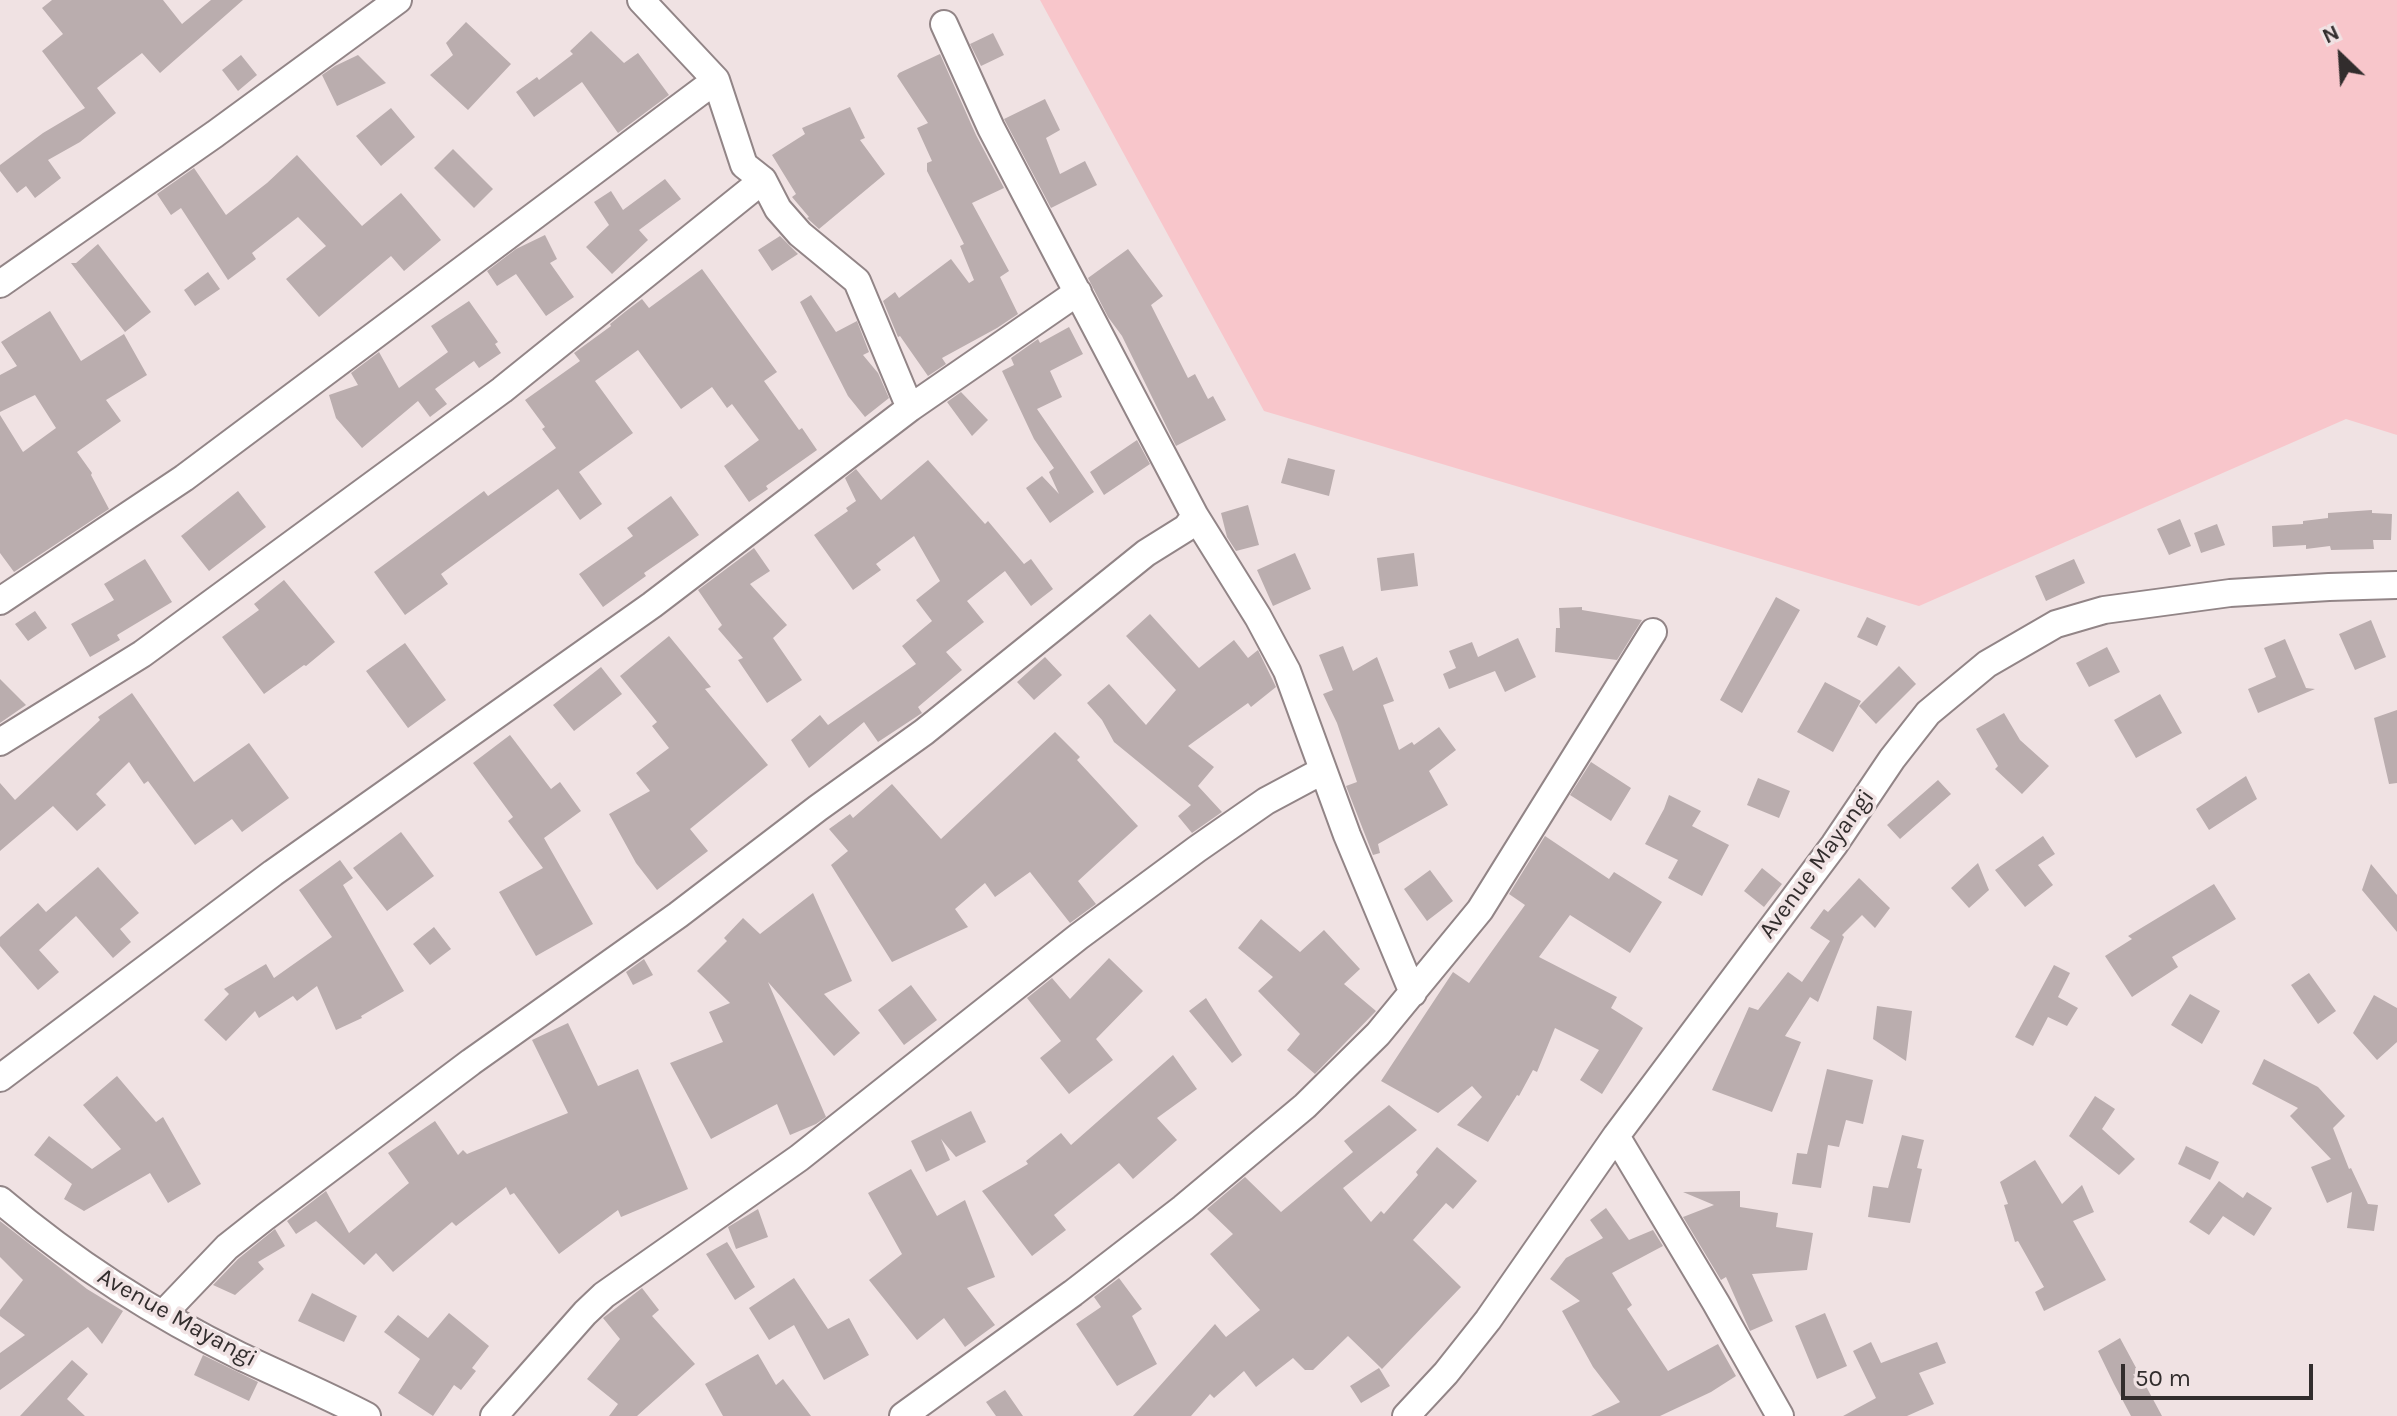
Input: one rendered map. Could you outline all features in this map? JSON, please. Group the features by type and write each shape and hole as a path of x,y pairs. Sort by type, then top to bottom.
{"street":[{"path":"0,284 215,134 398,0"},
{"path":"641,0 716,80 744,165 763,180 778,209 800,234 857,281 910,408"},
{"path":"944,24 991,128 1195,516 1258,617 1287,671 1322,771 1413,993"},
{"path":"0,601 184,478 716,80"},
{"path":"0,742 142,654 502,390 763,180"},
{"path":"0,1078 273,873 652,605 910,408 1078,292"},
{"path":"163,1314 227,1247 265,1217 471,1062 678,915 924,732 1146,553 1186,528 1195,516"},
{"name":"Avenue Mayangi","path":"1406,1416 1446,1373 1488,1320 1616,1136 1834,845 1892,759 1928,713 1987,664 2056,624 2104,610 2230,593 2397,585"},
{"path":"903,1416 1061,1302 1195,1198 1305,1106 1378,1034 1480,910 1653,632"},
{"path":"494,1416 604,1295 799,1158 1078,937 1197,849 1266,801 1322,771"},
{"path":"1616,1136 1779,1415"},
{"name":"Avenue Mayangi","path":"0,1200 49,1241 114,1286 237,1355 367,1416"}],"shaded area":[{"path":"1040,0 2397,0 2397,435 2346,419 1919,606 1264,411"}],"building":[{"path":"52,0 163,0 182,24 211,0 243,0 160,73 142,53 97,88 116,113 80,142 48,160 61,178 35,198 26,186 17,193 0,171 0,165 43,133 85,108 42,51 63,34 42,8"},
{"path":"466,22 511,64 468,110 430,75 453,55 446,43"},
{"path":"591,31 624,63 638,53 669,95 618,133 582,82 534,117 516,92 537,77 539,80 573,54 570,51"},
{"path":"993,33 1004,55 981,66 970,44"},
{"path":"940,54 976,135 1004,188 972,203 1009,271 1000,277 1018,314 942,358 946,364 928,376 898,337 883,301 895,292 899,298 951,259 969,283 974,280 960,246 964,244 927,171 927,163 932,161 917,128 928,123 897,76"},
{"path":"241,55 257,75 238,91 222,70"},
{"path":"358,55 386,83 337,106 322,75"},
{"path":"1045,99 1060,130 1046,138 1060,174 1085,161 1097,185 1051,208 1004,119"},
{"path":"850,107 865,138 860,140 885,174 819,229 792,197 796,194 772,155 805,134 802,128"},
{"path":"391,108 415,137 381,166 356,136"},
{"path":"453,149 493,189 474,208 434,168"},
{"path":"297,155 362,226 401,193 441,240 404,271 391,256 319,317 286,279 326,246 298,217 252,253 256,259 228,280 181,208 171,215 157,194 194,168 226,215"},
{"path":"665,179 681,199 639,230 648,240 612,274 586,247 609,225 594,202 611,191 623,210"},
{"path":"545,235 557,259 550,263 574,297 546,316 516,274 497,286 487,271 516,249"},
{"path":"780,236 798,254 772,271 758,250"},
{"path":"98,244 151,312 125,332 71,263 76,263"},
{"path":"1128,249 1163,296 1151,305 1188,378 1195,374 1208,399 1213,396 1226,420 1176,446 1122,336 1108,317 1088,278"},
{"path":"702,269 777,372 764,381 817,450 749,502 724,466 759,440 732,404 727,408 712,387 681,409 638,350 595,381 633,433 579,472 602,504 580,520 558,489 441,574 448,584 405,615 374,572 484,491 488,496 556,448 525,400 580,361 574,353 642,299 649,308"},
{"path":"208,272 220,289 195,306 184,290"},
{"path":"811,295 836,332 857,321 869,352 863,355 878,373 889,398 865,417 848,396 800,302"},
{"path":"469,301 498,342 495,344 501,353 479,368 474,361 435,389 447,404 430,417 418,401 362,448 336,418 329,395 358,385 351,373 379,352 399,388 448,352 431,326"},
{"path":"50,311 81,361 124,334 147,375 106,400 121,421 77,452 92,473 109,509 14,572 0,553 0,415 23,452 56,428 35,395 0,412 0,375 17,366 1,342"},
{"path":"1069,327 1083,354 1050,371 1062,397 1037,409 1094,492 1050,523 1026,488 1042,476 1059,494 1049,472 1054,468 1034,439 1002,371 1014,365 1011,358 1038,339 1040,343"},
{"path":"961,392 988,420 972,436 947,402"},
{"path":"1137,440 1150,464 1104,495 1090,472"},
{"path":"1288,458 1335,470 1329,496 1281,483"},
{"path":"928,460 985,524 988,521 1024,564 1031,559 1053,589 1031,606 1005,571 967,601 984,622 946,652 962,670 918,707 922,713 878,742 864,722 809,768 791,740 820,715 828,725 916,664 902,646 932,621 916,600 940,581 914,536 876,564 881,570 853,590 814,535 848,511 846,508 856,501 845,478 856,469 881,500"},
{"path":"238,491 266,527 209,571 181,536"},
{"path":"671,496 699,535 644,573 646,576 603,607 579,574 633,536 627,528"},
{"path":"1248,505 1259,545 1236,551 1227,537 1221,513"},
{"path":"2372,510 2372,513 2392,514 2391,540 2373,540 2374,549 2331,550 2330,546 2306,549 2306,545 2273,547 2272,526 2303,524 2303,521 2328,518 2328,513"},
{"path":"2180,519 2191,546 2169,555 2157,529"},
{"path":"2217,524 2225,545 2201,553 2194,533"},
{"path":"754,548 770,571 750,584 787,625 773,638 802,680 767,703 738,660 743,658 718,629 722,625 698,590"},
{"path":"1295,553 1311,589 1273,606 1257,570"},
{"path":"1414,553 1418,586 1381,591 1377,558"},
{"path":"145,559 172,602 117,635 120,640 90,657 71,624 114,600 104,584"},
{"path":"2074,559 2085,583 2046,601 2035,576"},
{"path":"284,580 335,642 264,694 222,637 259,610 254,604"},
{"path":"1776,597 1800,610 1742,713 1720,700"},
{"path":"1582,607 1582,610 1642,620 1617,660 1555,652 1556,628 1560,628 1559,608"},
{"path":"35,611 47,628 28,641 15,624"},
{"path":"1150,614 1199,668 1234,640 1248,658 1258,650 1276,687 1251,707 1248,703 1188,746 1214,767 1198,786 1222,812 1192,833 1178,816 1191,805 1114,742 1102,720 1087,703 1109,684 1146,725 1176,690 1126,636"},
{"path":"1867,617 1886,626 1877,646 1857,637"},
{"path":"2371,620 2386,657 2355,670 2339,634"},
{"path":"669,636 711,687 705,689 768,765 690,829 708,851 657,890 636,863 609,814 650,791 636,773 669,748 652,726 657,722 620,676"},
{"path":"1518,638 1536,677 1505,692 1495,671 1449,689 1443,674 1456,668 1449,651 1472,642 1478,657"},
{"path":"2285,639 2306,688 2315,689 2258,713 2248,689 2276,677 2264,648"},
{"path":"405,643 446,700 408,728 366,671"},
{"path":"1343,646 1353,671 1377,657 1394,701 1383,705 1399,750 1412,742 1414,745 1439,727 1456,750 1429,771 1448,805 1378,844 1380,853 1373,855 1346,786 1357,782 1337,723 1323,694 1333,690 1319,655"},
{"path":"2107,647 2120,672 2089,687 2076,663"},
{"path":"1045,657 1062,675 1034,700 1017,682"},
{"path":"1899,666 1916,684 1876,724 1859,706"},
{"path":"601,667 622,694 574,731 553,705"},
{"path":"0,679 26,705 0,723"},
{"path":"1825,682 1861,701 1833,752 1797,732"},
{"path":"132,693 194,782 249,743 289,798 242,832 232,819 195,845 148,781 144,784 129,762 96,794 106,805 77,831 53,806 0,851 0,783 15,800 100,720 98,717"},
{"path":"2160,694 2182,733 2136,758 2114,720"},
{"path":"2397,710 2397,783 2389,784 2374,718"},
{"path":"2004,713 2020,740 2049,766 2022,794 1995,769 1998,766 1976,729"},
{"path":"1055,732 1138,826 1078,881 1096,904 1070,923 1030,872 995,897 985,883 955,909 968,927 892,962 831,865 848,851 829,829 850,814 853,818 892,784 941,839"},
{"path":"510,735 551,789 560,782 581,811 544,838 593,924 536,956 499,892 543,868 508,821 513,817 473,763"},
{"path":"1591,762 1631,788 1611,821 1570,795"},
{"path":"2246,776 2257,799 2209,830 2196,809"},
{"path":"1758,778 1790,791 1779,818 1747,805"},
{"path":"1938,780 1951,794 1900,839 1887,825"},
{"path":"1669,795 1701,811 1692,826 1729,845 1702,896 1668,878 1678,860 1645,844"},
{"path":"401,832 434,876 387,911 353,868"},
{"path":"1545,836 1609,879 1614,872 1662,902 1630,953 1570,915 1539,957 1617,997 1611,1008 1643,1028 1602,1094 1580,1080 1599,1050 1555,1028 1537,1072 1533,1070 1488,1142 1457,1125 1482,1097 1472,1086 1438,1113 1381,1081 1453,972 1469,983 1525,905 1509,894"},
{"path":"2043,836 2055,854 2038,865 2053,885 2025,907 1995,870"},
{"path":"340,860 353,878 343,885 404,991 362,1018 336,1030 317,986 297,1001 293,996 259,1018 255,1011 226,1041 204,1020 229,994 224,989 266,964 274,978 332,937 299,890"},
{"path":"1978,863 1989,890 1969,908 1951,888"},
{"path":"2371,864 2397,895 2397,932 2362,890"},
{"path":"98,867 139,913 120,929 131,942 113,958 76,916 39,950 59,972 38,990 0,946 0,937 38,903 46,912"},
{"path":"1762,868 1782,884 1764,907 1744,891"},
{"path":"1430,870 1453,901 1427,921 1404,889"},
{"path":"1859,878 1890,908 1875,928 1862,915 1842,935 1844,937 1818,1002 1810,997 1785,1036 1801,1042 1772,1112 1712,1090 1749,1007 1758,1010 1788,972 1802,982 1830,941 1810,928 1824,909 1828,912"},
{"path":"2214,884 2236,919 2172,957 2178,967 2132,997 2105,956 2132,939 2128,936"},
{"path":"813,893 852,981 824,994 860,1033 834,1056 768,982 826,1117 790,1135 777,1104 711,1139 670,1063 723,1042 709,1012 730,1003 697,971 727,941 724,938 743,918 760,934"},
{"path":"1261,919 1300,952 1324,930 1360,969 1344,984 1376,1011 1315,1074 1287,1050 1300,1034 1258,991 1273,977 1238,948"},
{"path":"434,927 451,949 430,965 413,944"},
{"path":"1109,958 1143,991 1096,1039 1113,1060 1069,1094 1040,1058 1061,1041 1027,998 1052,978 1070,999"},
{"path":"644,959 653,975 633,985 626,972"},
{"path":"2054,965 2070,973 2058,997 2078,1008 2067,1026 2048,1017 2033,1046 2015,1037"},
{"path":"2309,973 2336,1011 2318,1024 2291,985"},
{"path":"911,985 937,1020 904,1045 878,1010"},
{"path":"2190,994 2220,1011 2202,1044 2171,1025"},
{"path":"2374,995 2397,1008 2397,1042 2377,1060 2353,1033"},
{"path":"1206,998 1242,1055 1232,1063 1189,1011"},
{"path":"1877,1006 1912,1011 1906,1061 1873,1039"},
{"path":"568,1023 598,1086 638,1069 688,1189 621,1217 618,1210 559,1254 514,1193 510,1195 506,1187 456,1226 452,1222 393,1272 376,1253 364,1265 316,1221 296,1234 287,1221 326,1191 349,1233 409,1183 388,1153 435,1121 458,1155 463,1150 467,1154 568,1113 532,1040"},
{"path":"1173,1055 1197,1089 1157,1118 1177,1140 1133,1179 1119,1163 1054,1215 1066,1230 1032,1256 982,1191 1028,1164 1026,1161 1061,1133 1071,1145"},
{"path":"2264,1059 2318,1087 2345,1116 2333,1128 2349,1169 2368,1204 2378,1205 2374,1231 2347,1228 2352,1192 2327,1203 2311,1167 2331,1159 2290,1116 2298,1108 2252,1084"},
{"path":"1827,1069 1873,1080 1863,1124 1846,1120 1839,1147 1828,1145 1821,1188 1792,1184 1797,1153 1807,1154"},
{"path":"117,1076 156,1122 163,1117 201,1184 168,1203 150,1173 84,1211 64,1199 72,1184 34,1155 49,1136 92,1169 121,1149 83,1105"},
{"path":"2095,1096 2115,1109 2102,1129 2135,1159 2119,1175 2069,1136"},
{"path":"1389,1105 1417,1130 1343,1188 1371,1222 1381,1211 1384,1214 1418,1175 1416,1172 1437,1147 1477,1181 1453,1209 1446,1203 1413,1240 1461,1287 1382,1369 1348,1336 1313,1370 1305,1370 1293,1358 1256,1387 1244,1371 1214,1398 1210,1394 1191,1416 1133,1416 1215,1324 1226,1337 1260,1310 1210,1254 1233,1234 1207,1209 1245,1177 1281,1212 1353,1152 1344,1141"},
{"path":"971,1111 986,1142 956,1157 941,1139 950,1160 926,1172 911,1141"},
{"path":"1902,1135 1924,1140 1917,1168 1922,1169 1910,1223 1868,1217 1873,1186 1888,1188"},
{"path":"2186,1146 2219,1162 2210,1180 2178,1164"},
{"path":"2035,1160 2062,1204 2082,1185 2094,1212 2073,1221 2106,1280 2044,1311 2035,1292 2044,1287 2018,1241 2015,1242 2004,1205 2008,1204 2000,1182"},
{"path":"911,1169 937,1216 965,1200 995,1277 967,1288 995,1325 965,1347 944,1318 917,1340 869,1280 902,1254 868,1193"},
{"path":"2219,1181 2243,1198 2247,1192 2272,1208 2254,1236 2223,1216 2209,1235 2189,1222"},
{"path":"1740,1191 1740,1207 1778,1213 1776,1227 1813,1233 1807,1270 1752,1274 1773,1321 1750,1331 1726,1277 1721,1280 1683,1217 1714,1205 1683,1192"},
{"path":"1606,1208 1629,1240 1653,1230 1663,1246 1612,1273 1632,1305 1627,1309 1668,1371 1718,1344 1736,1376 1711,1392 1660,1416 1591,1416 1620,1402 1593,1367 1562,1311 1580,1301 1550,1279 1566,1258 1603,1238 1590,1220"},
{"path":"758,1209 768,1237 736,1249 728,1227"},
{"path":"0,1221 87,1289 123,1311 102,1344 88,1327 0,1390 0,1353 25,1335 0,1316 0,1310 23,1280 0,1257"},
{"path":"275,1229 285,1246 258,1262 264,1269 235,1295 213,1285 238,1259"},
{"path":"727,1242 755,1287 735,1300 706,1254"},
{"path":"794,1278 828,1329 849,1318 869,1355 824,1380 794,1325 769,1340 749,1308"},
{"path":"1119,1278 1142,1309 1132,1316 1157,1364 1117,1386 1076,1324 1101,1307 1094,1297"},
{"path":"642,1288 659,1310 652,1316 695,1364 637,1416 609,1416 618,1404 587,1379 620,1339 603,1318"},
{"path":"312,1293 357,1316 344,1342 298,1321"},
{"path":"449,1313 489,1346 472,1368 476,1371 461,1390 454,1385 433,1416 398,1393 420,1359 384,1332 398,1315 428,1338"},
{"path":"1825,1313 1847,1366 1817,1379 1795,1326"},
{"path":"2120,1338 2162,1416 2131,1416 2098,1351"},
{"path":"1871,1342 1881,1363 1937,1342 1946,1363 1919,1373 1934,1404 1907,1416 1843,1416 1876,1398 1853,1351"},
{"path":"758,1354 776,1385 783,1379 811,1416 723,1416 705,1384"},
{"path":"203,1355 258,1382 249,1401 194,1375"},
{"path":"72,1360 88,1374 67,1399 85,1416 20,1416"},
{"path":"1379,1368 1390,1386 1361,1403 1350,1386"},
{"path":"1005,1390 1023,1416 996,1416 986,1402"}]}
